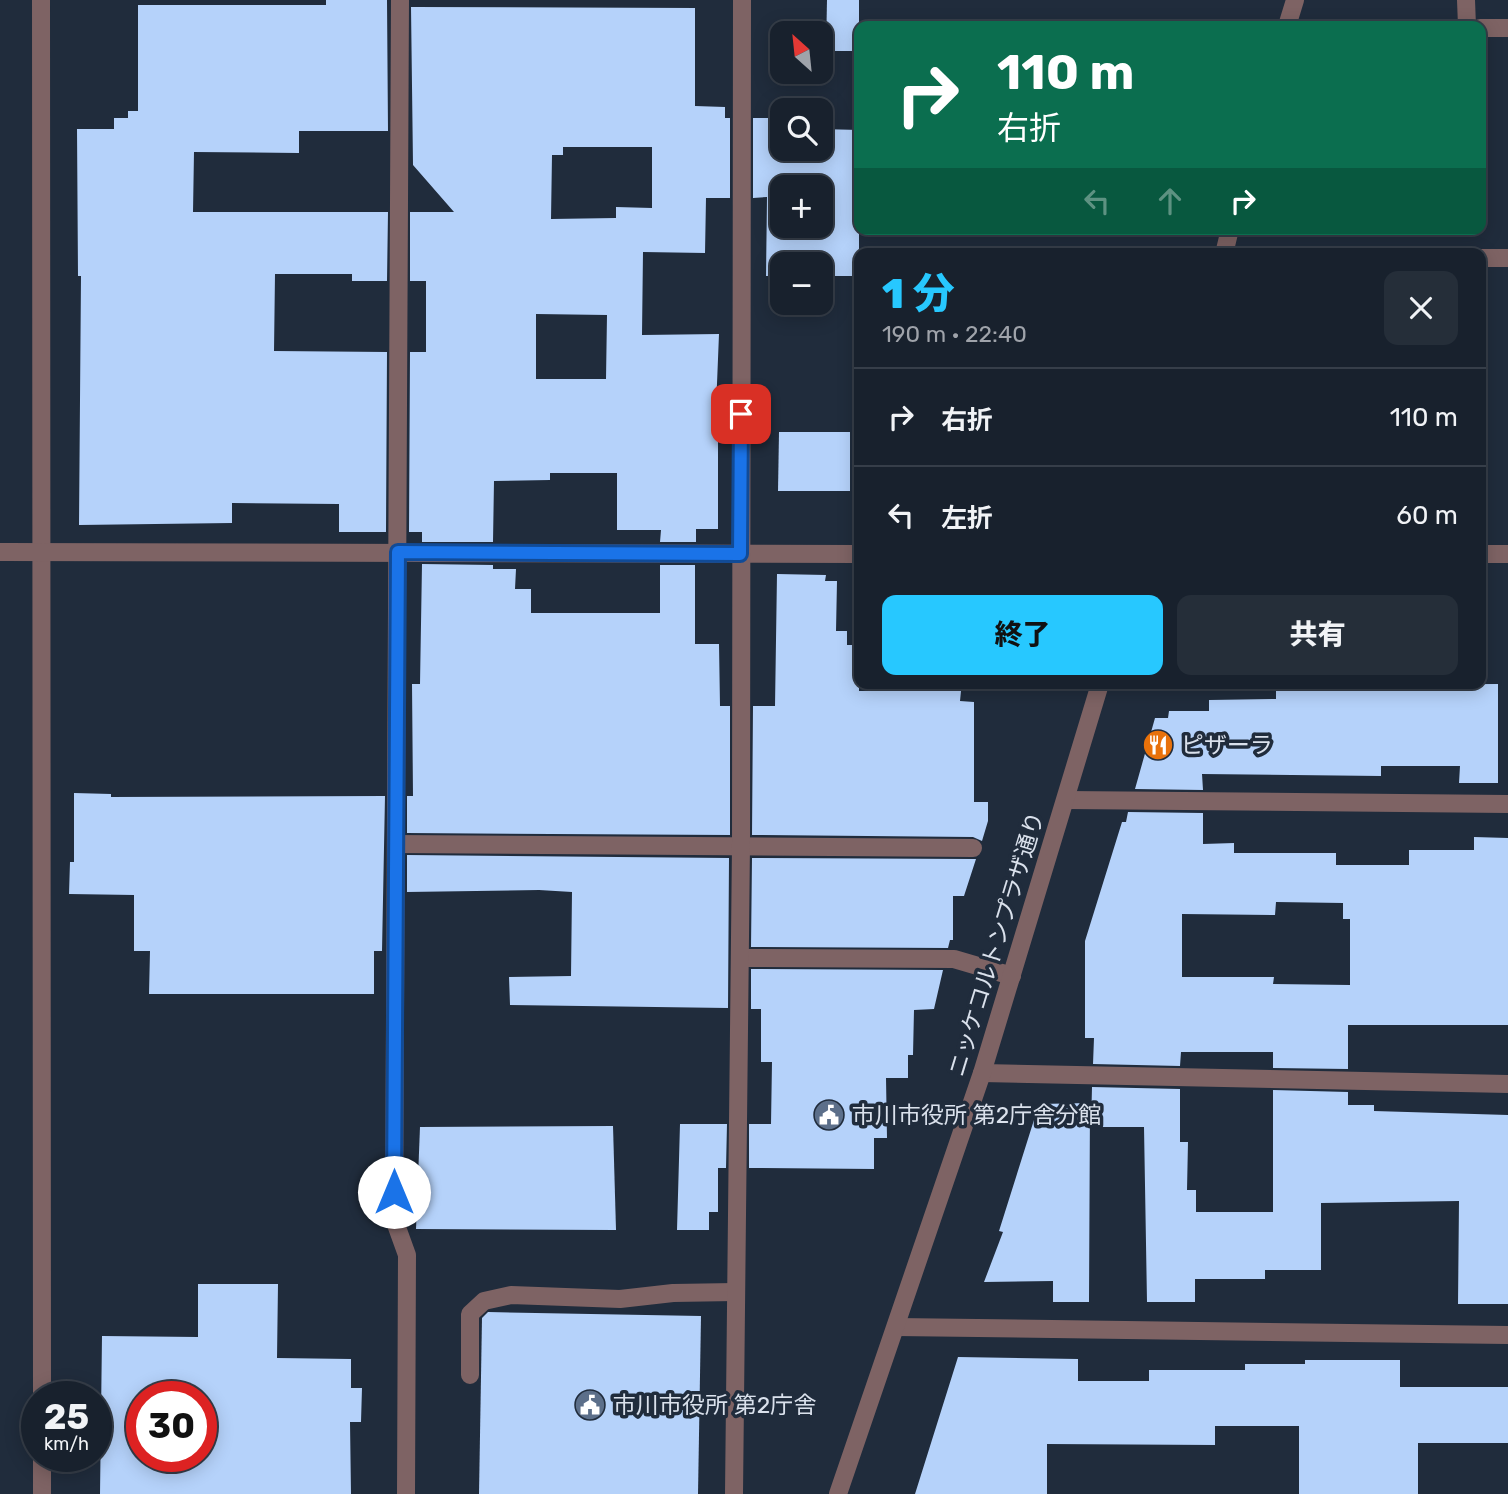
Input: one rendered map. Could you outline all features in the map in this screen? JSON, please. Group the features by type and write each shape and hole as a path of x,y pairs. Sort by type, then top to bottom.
{"street":[{"path":"41,0 42,1381"},
{"path":"400,0 394,1219 407,1255 406,1494"},
{"path":"734,1494 741,844 742,0"},
{"path":"1289,21 1295,0"},
{"path":"1466,0 1467,21"},
{"path":"1486,28 1508,28"},
{"path":"1486,258 1508,258"},
{"path":"0,552 854,554"},
{"path":"1486,554 1508,554"},
{"name":"ニッケコルトンプラザ通り","path":"838,1494 982,1073 1099,689"},
{"path":"1066,800 1508,804"},
{"path":"396,844 741,844 973,848"},
{"path":"740,958 954,958 1012,976"},
{"path":"982,1073 1508,1084"},
{"path":"470,1375 470,1314 484,1301 512,1294 560,1304 620,1305 673,1293 735,1292"},
{"path":"896,1327 1508,1335"},
{"path":"42,1472 42,1494"}],"building":[{"path":"326,0 387,0 388,131 299,131 299,153 194,152 193,212 388,212 387,281 352,281 352,274 275,274 274,351 387,352 386,532 339,532 339,504 232,503 232,523 79,525 81,276 78,276 77,129 114,129 114,118 128,118 128,111 138,111 138,5 326,5"},
{"path":"827,0 859,0 859,21 854,21 854,51 833,51 833,21 827,21"},
{"path":"411,7 695,8 695,106 725,107 725,118 730,118 730,198 706,198 705,253 643,252 642,335 719,334 715,433 718,433 718,529 696,529 696,542 660,542 661,530 617,530 617,473 550,473 550,480 494,481 493,542 422,542 422,532 409,532 410,352 426,352 426,281 410,281 410,212 454,212 413,165","holes":["563,147 652,147 652,208 616,207 616,218 551,219 552,155 563,155","536,314 607,315 606,379 536,379"]},
{"path":"753,118 770,118 770,161 833,161 833,129 854,130 854,235 859,235 859,248 854,248 854,276 833,276 833,252 770,252 770,276 766,276 767,197 753,198"},
{"path":"779,432 850,432 850,491 778,491"},
{"path":"422,564 493,565 493,569 516,569 515,589 531,589 531,613 660,613 660,565 695,565 695,644 719,644 720,706 730,706 730,835 407,833 407,796 413,796 412,684 420,684"},
{"path":"777,574 826,575 825,581 837,581 836,631 847,631 847,645 854,645 854,689 961,691 960,701 974,702 974,802 988,802 988,821 982,841 973,837 752,835 753,706 775,706"},
{"path":"1486,684 1498,684 1498,783 1459,783 1460,766 1381,766 1381,776 1202,774 1203,790 1135,789 1155,718 1168,718 1169,711 1209,711 1209,700 1276,699 1276,689 1486,689"},
{"path":"74,793 111,794 111,797 385,796 382,951 374,951 374,994 149,994 150,951 134,951 134,895 69,894 70,862 74,862"},
{"path":"1128,812 1203,813 1203,844 1234,843 1234,853 1336,853 1336,865 1409,865 1409,850 1474,850 1474,837 1508,838 1508,1025 1348,1025 1348,1069 1273,1068 1273,1052 1181,1052 1180,1066 1093,1064 1094,1038 1085,1038 1085,941 1122,822 1126,822","holes":["1276,902 1343,903 1343,919 1350,919 1350,985 1273,984 1274,977 1182,977 1182,914 1275,915"]},
{"path":"407,855 729,858 728,1008 510,1005 509,977 571,976 572,892 407,892"},
{"path":"752,858 976,859 964,896 953,896 953,940 950,940 948,948 751,947"},
{"path":"751,969 943,970 934,1009 914,1010 913,1055 908,1055 908,1078 886,1078 887,1138 874,1138 874,1169 749,1168 749,1124 771,1124 772,1062 761,1062 761,1009 751,1009"},
{"path":"1092,1087 1180,1089 1180,1142 1188,1142 1187,1190 1196,1190 1196,1212 1273,1212 1273,1090 1348,1092 1348,1105 1374,1105 1374,1111 1508,1115 1508,1304 1458,1304 1459,1201 1321,1203 1321,1270 1265,1270 1265,1279 1195,1279 1195,1302 1147,1302 1144,1127 1091,1127"},
{"path":"1090,1103 1089,1302 1053,1302 1053,1281 984,1282 1003,1232 999,1231 1039,1104"},
{"path":"680,1124 727,1124 726,1168 718,1168 718,1212 709,1212 709,1230 677,1230"},
{"path":"613,1126 616,1230 416,1229 420,1127"},
{"path":"198,1284 278,1284 277,1358 351,1359 351,1388 362,1388 361,1422 350,1422 351,1494 100,1494 100,1472 112,1472 112,1381 101,1381 102,1336 198,1337"},
{"name":"市川市役所 第2庁舎","path":"488,1312 701,1316 698,1494 479,1494 482,1318"},
{"path":"958,1357 1078,1359 1078,1381 1149,1381 1149,1370 1245,1370 1245,1364 1305,1364 1305,1360 1400,1360 1400,1387 1508,1387 1508,1443 1418,1443 1418,1494 1299,1494 1299,1426 1215,1426 1215,1445 1047,1444 1047,1494 915,1494"}],"place":[{"name":"ピザーラ","path":"1158,745"},
{"name":"市川市役所 第2庁舎分館","path":"829,1115"},
{"name":"市川市役所 第2庁舎","path":"590,1405"}],"route":[{"path":"394,1192 398,552 740,554 741,414"}]}
